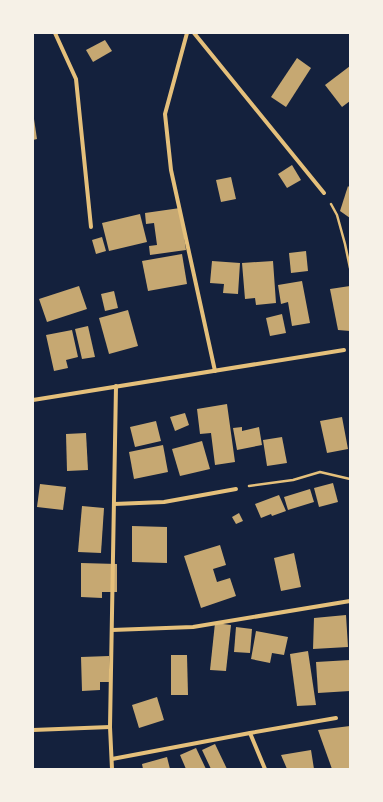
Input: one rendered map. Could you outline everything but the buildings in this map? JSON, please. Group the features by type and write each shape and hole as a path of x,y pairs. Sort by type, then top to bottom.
{"street":[{"path":"55,33 76,79 91,227"},
{"path":"187,33 165,114 171,170 215,371"},
{"path":"194,33 324,193"},
{"path":"33,400 344,350"},
{"path":"112,769 110,727 116,386"},
{"path":"114,504 164,502 236,488"},
{"path":"112,630 193,627 350,601"},
{"path":"112,759 336,718"},
{"path":"33,730 110,727"},
{"path":"250,733 265,769"}],"path":[{"path":"324,193 337,215 350,268"},
{"path":"236,488 293,480 320,472 350,480"}]}
